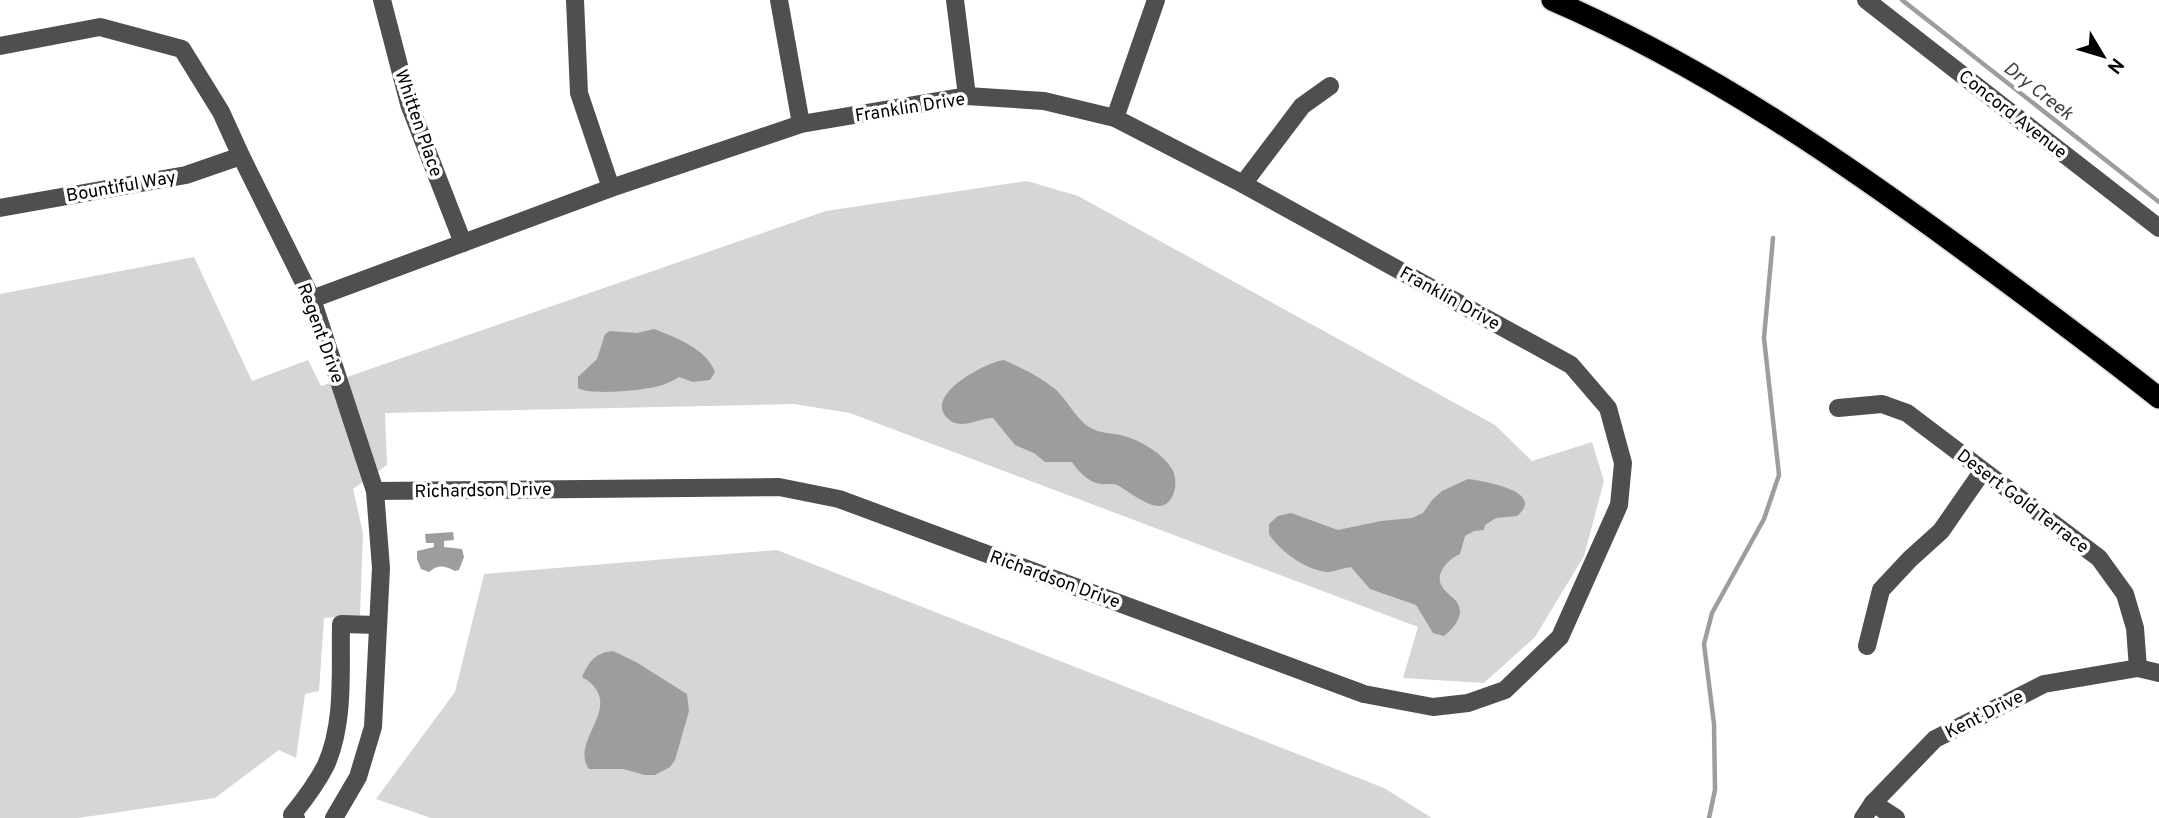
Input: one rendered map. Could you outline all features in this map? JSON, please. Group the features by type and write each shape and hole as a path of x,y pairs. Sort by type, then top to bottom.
{"highway":[{"path":"1552,0 1678,61 1825,152 1932,226 2159,398"}],"street":[{"name":"Whitten Place","path":"382,0 409,104 463,243"},
{"path":"575,0 579,93 611,188"},
{"path":"779,0 801,124"},
{"path":"955,0 967,96"},
{"path":"1115,118 1156,0"},
{"name":"Concord Avenue","path":"1866,0 2159,228"},
{"name":"Regent Drive","path":"0,46 100,27 182,49 221,112 312,299 375,491 381,568 373,727 358,777 334,818"},
{"path":"1243,184 1302,106 1330,86"},
{"name":"Franklin Drive","path":"312,299 611,188 801,124 967,96 1044,101 1115,118 1243,184 1571,365 1608,408 1623,463 1619,505"},
{"name":"Bountiful Way","path":"0,208 186,175 241,156"},
{"name":"Desert Gold Terrace","path":"1839,408 1882,404 1907,413 2099,558 2125,594 2135,628 2138,668"},
{"path":"1867,646 1881,590 1941,531 1982,472"},
{"name":"Richardson Drive","path":"375,491 779,487 839,499 1364,694 1433,707 1468,703 1505,690 1560,637 1619,505"},
{"path":"296,818 292,815 313,789 326,765 335,739 341,624 378,625"},
{"path":"2138,668 2159,673"},
{"name":"Kent Drive","path":"1868,810 1935,739 2045,684 2138,668"},
{"path":"1868,810 1896,818"}],"shaded area":[{"path":"1027,181 1078,196 1495,425 1532,461 1592,442 1604,481 1584,556 1535,637 1484,683 1403,678 1418,627 850,413 794,404 385,413 387,465 353,489 363,533 360,615 324,618 319,691 305,694 296,758 279,750 215,798 78,818 0,818 0,294 194,257 252,381 308,360 321,386 826,211"},
{"path":"654,329 698,350 715,372 710,380 693,382 679,377 655,387 619,391 595,392 578,388 578,377 597,359 605,334 610,331 637,333"},
{"path":"1004,360 1037,376 1055,389 1089,427 1133,439 1159,455 1175,476 1175,490 1169,501 1156,506 1117,485 1101,484 1088,479 1072,462 1045,462 1034,453 1015,445 993,418 960,424 946,417 942,404 953,387 985,366"},
{"path":"1468,479 1498,485 1519,494 1524,500 1524,507 1517,516 1496,518 1485,525 1484,530 1465,536 1460,554 1443,568 1440,583 1460,609 1459,618 1444,636 1433,633 1416,605 1370,589 1351,567 1329,572 1312,568 1287,553 1269,534 1269,524 1278,516 1291,513 1338,530 1412,518 1423,513 1442,491"},
{"path":"453,532 454,540 444,541 444,547 462,549 464,557 459,570 442,567 429,572 421,569 417,551 434,547 434,543 426,543 425,534"},
{"path":"777,550 1384,788 1432,818 431,818 376,799 455,692 484,574"},
{"path":"613,651 687,694 689,711 675,760 670,767 655,775 623,769 589,769 585,758 600,699 595,688 582,677 593,659"}],"waterway":[{"name":"Dry Creek","path":"1902,0 2159,202"},
{"path":"1709,818 1715,790 1714,724 1704,644 1712,613 1764,519 1779,475 1764,338 1773,238"}]}
